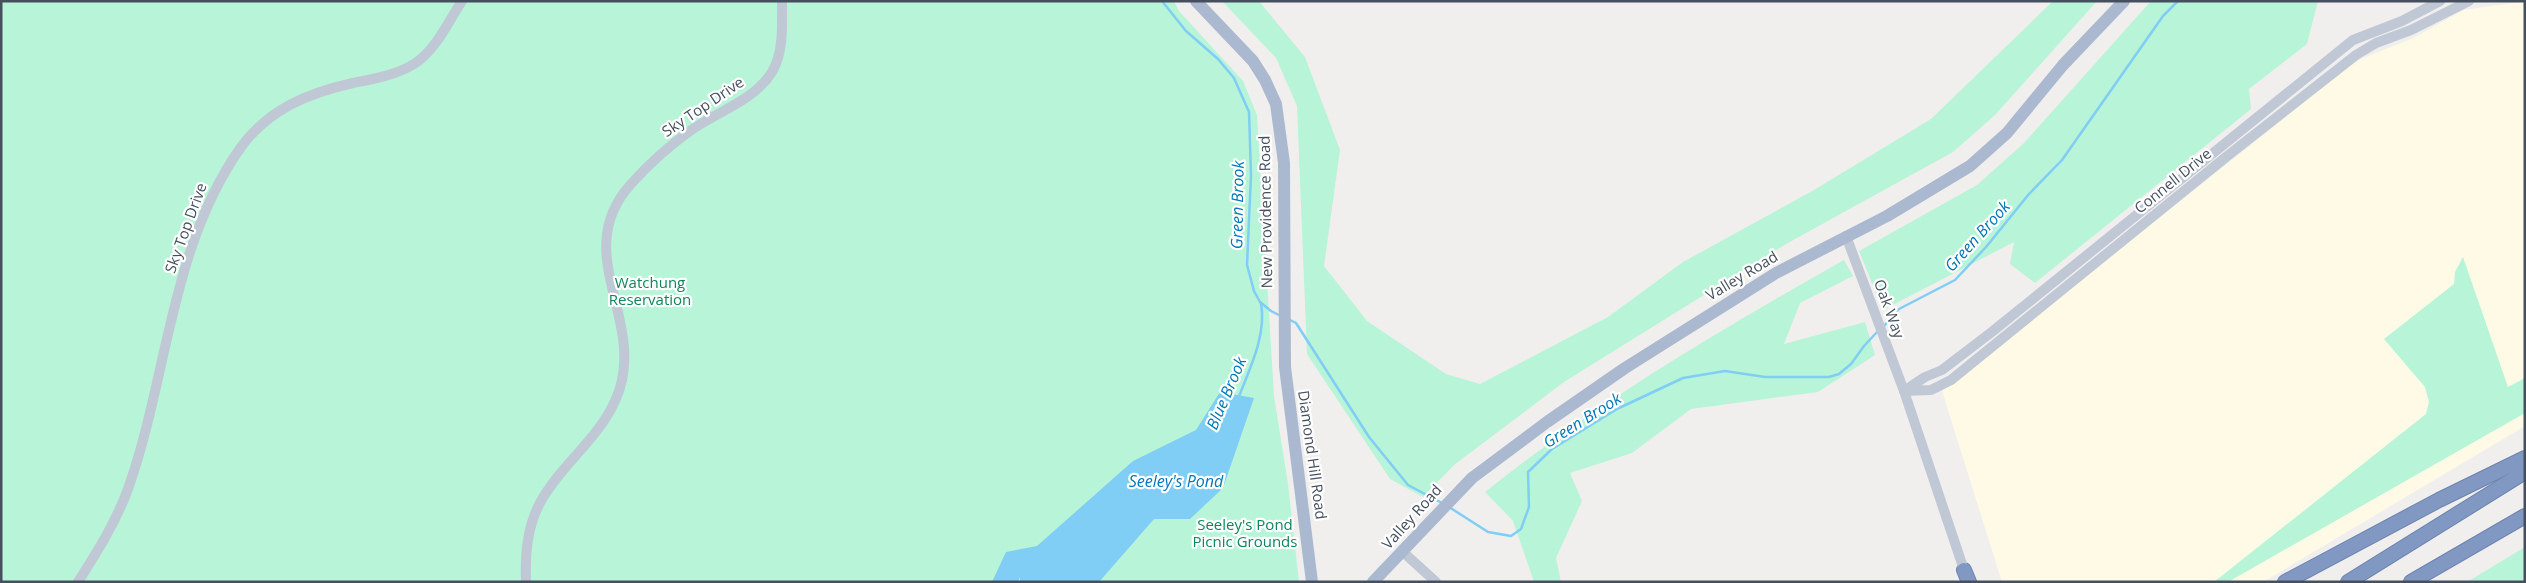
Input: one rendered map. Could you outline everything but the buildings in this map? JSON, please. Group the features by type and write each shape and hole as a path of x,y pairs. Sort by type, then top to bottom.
{"highway":[{"path":"2286,582 2439,500 2525,458"},
{"path":"2348,582 2525,472"},
{"path":"2411,582 2525,516"}],"main road":[{"name":"New Providence Road","path":"1196,1 1253,61 1265,80 1276,104 1284,163 1284,332"},
{"name":"Valley Road","path":"1373,582 1472,478 1547,422 1625,368 1776,273 1887,216 1954,178 1985,154 2030,108 2063,65 2124,1"},
{"name":"Diamond Hill Road","path":"1284,332 1287,390 1312,582"}],"street":[{"name":"Sky Top Drive","path":"78,582 103,542 128,487 188,260 215,186 241,147 264,120 287,105 329,89 392,74 414,64 433,45 462,1"},
{"name":"Sky Top Drive","path":"526,582 528,539 540,502 600,428 611,409 622,380 624,356 621,329 605,259 605,240 610,217 618,201 631,184 671,146 690,130 757,89 772,71 779,51 782,1"},
{"name":"Connell Drive","path":"1904,391 1942,370 1993,331 2353,40 2402,21 2440,1"},
{"name":"Connell Drive","path":"1904,391 1931,390 1951,380 2226,156 2356,55 2376,43 2410,30 2469,1"},
{"name":"Oak Way","path":"1846,236 1904,391"},
{"path":"1904,391 1967,576"},
{"path":"1403,552 1436,582"}],"shaded area":[{"path":"2525,1 2525,426 2263,582 2002,582 1942,391 2356,61 2413,38 2464,10"}],"green space":[{"name":"Watchung Reservation","path":"1,1 1174,1 1179,11 1243,81 1257,115 1274,396 1288,484 1299,582 1,582"},
{"path":"1222,1 1259,1 1305,57 1340,150 1324,266 1367,321 1446,374 1480,384 1608,317 1683,262 1814,190 1931,119 2053,1 2097,1 1995,115 1953,152 1786,244 1564,382 1454,465 1423,497 1390,479 1307,354 1297,106 1276,58"},
{"path":"2151,1 2318,1 2307,44 2249,89 2251,109 2035,283 2010,264 2014,242 1883,310 1859,251 1977,185 2024,143"},
{"path":"2463,257 2508,387 2525,378 2525,413 2228,582 2214,582 2426,414 2429,402 2425,387 2384,339 2454,284 2455,272"},
{"path":"1844,260 1853,276 1800,303 1784,344 1865,322 1875,355 1818,392 1691,409 1632,453 1570,473 1582,501 1556,558 1561,582 1534,582 1513,521 1485,492 1527,459 1615,398 1751,313"},
{"path":"2525,547 2525,582 2467,582"}],"water":[{"name":"Seeley's Pond","path":"1220,392 1254,398 1223,488 1190,519 1154,519 1099,582 1020,582 1020,577 1018,582 992,582 1006,552 1037,546 1133,461 1196,430"}],"waterway":[{"name":"Green Brook","path":"1162,1 1186,31 1218,59 1234,78 1249,112 1251,175 1247,265 1254,291 1260,302 1281,316"},
{"name":"Green Brook","path":"1884,326 1899,309 1955,280 1986,247 2029,194 2062,160 2163,16 2178,1"},
{"name":"Blue Brook","path":"1238,399 1259,340 1262,315 1261,303"},
{"name":"Green Brook","path":"1288,319 1296,323 1369,437 1408,485 1442,503"},
{"name":"Green Brook","path":"1449,507 1488,532 1511,536 1521,529 1529,507 1528,472 1552,449 1617,409 1683,378 1725,371 1765,377 1829,377 1839,374 1851,364 1878,331"}],"park label":[{"name":"Seeley's Pond Picnic Grounds","path":"1245,534"}]}
